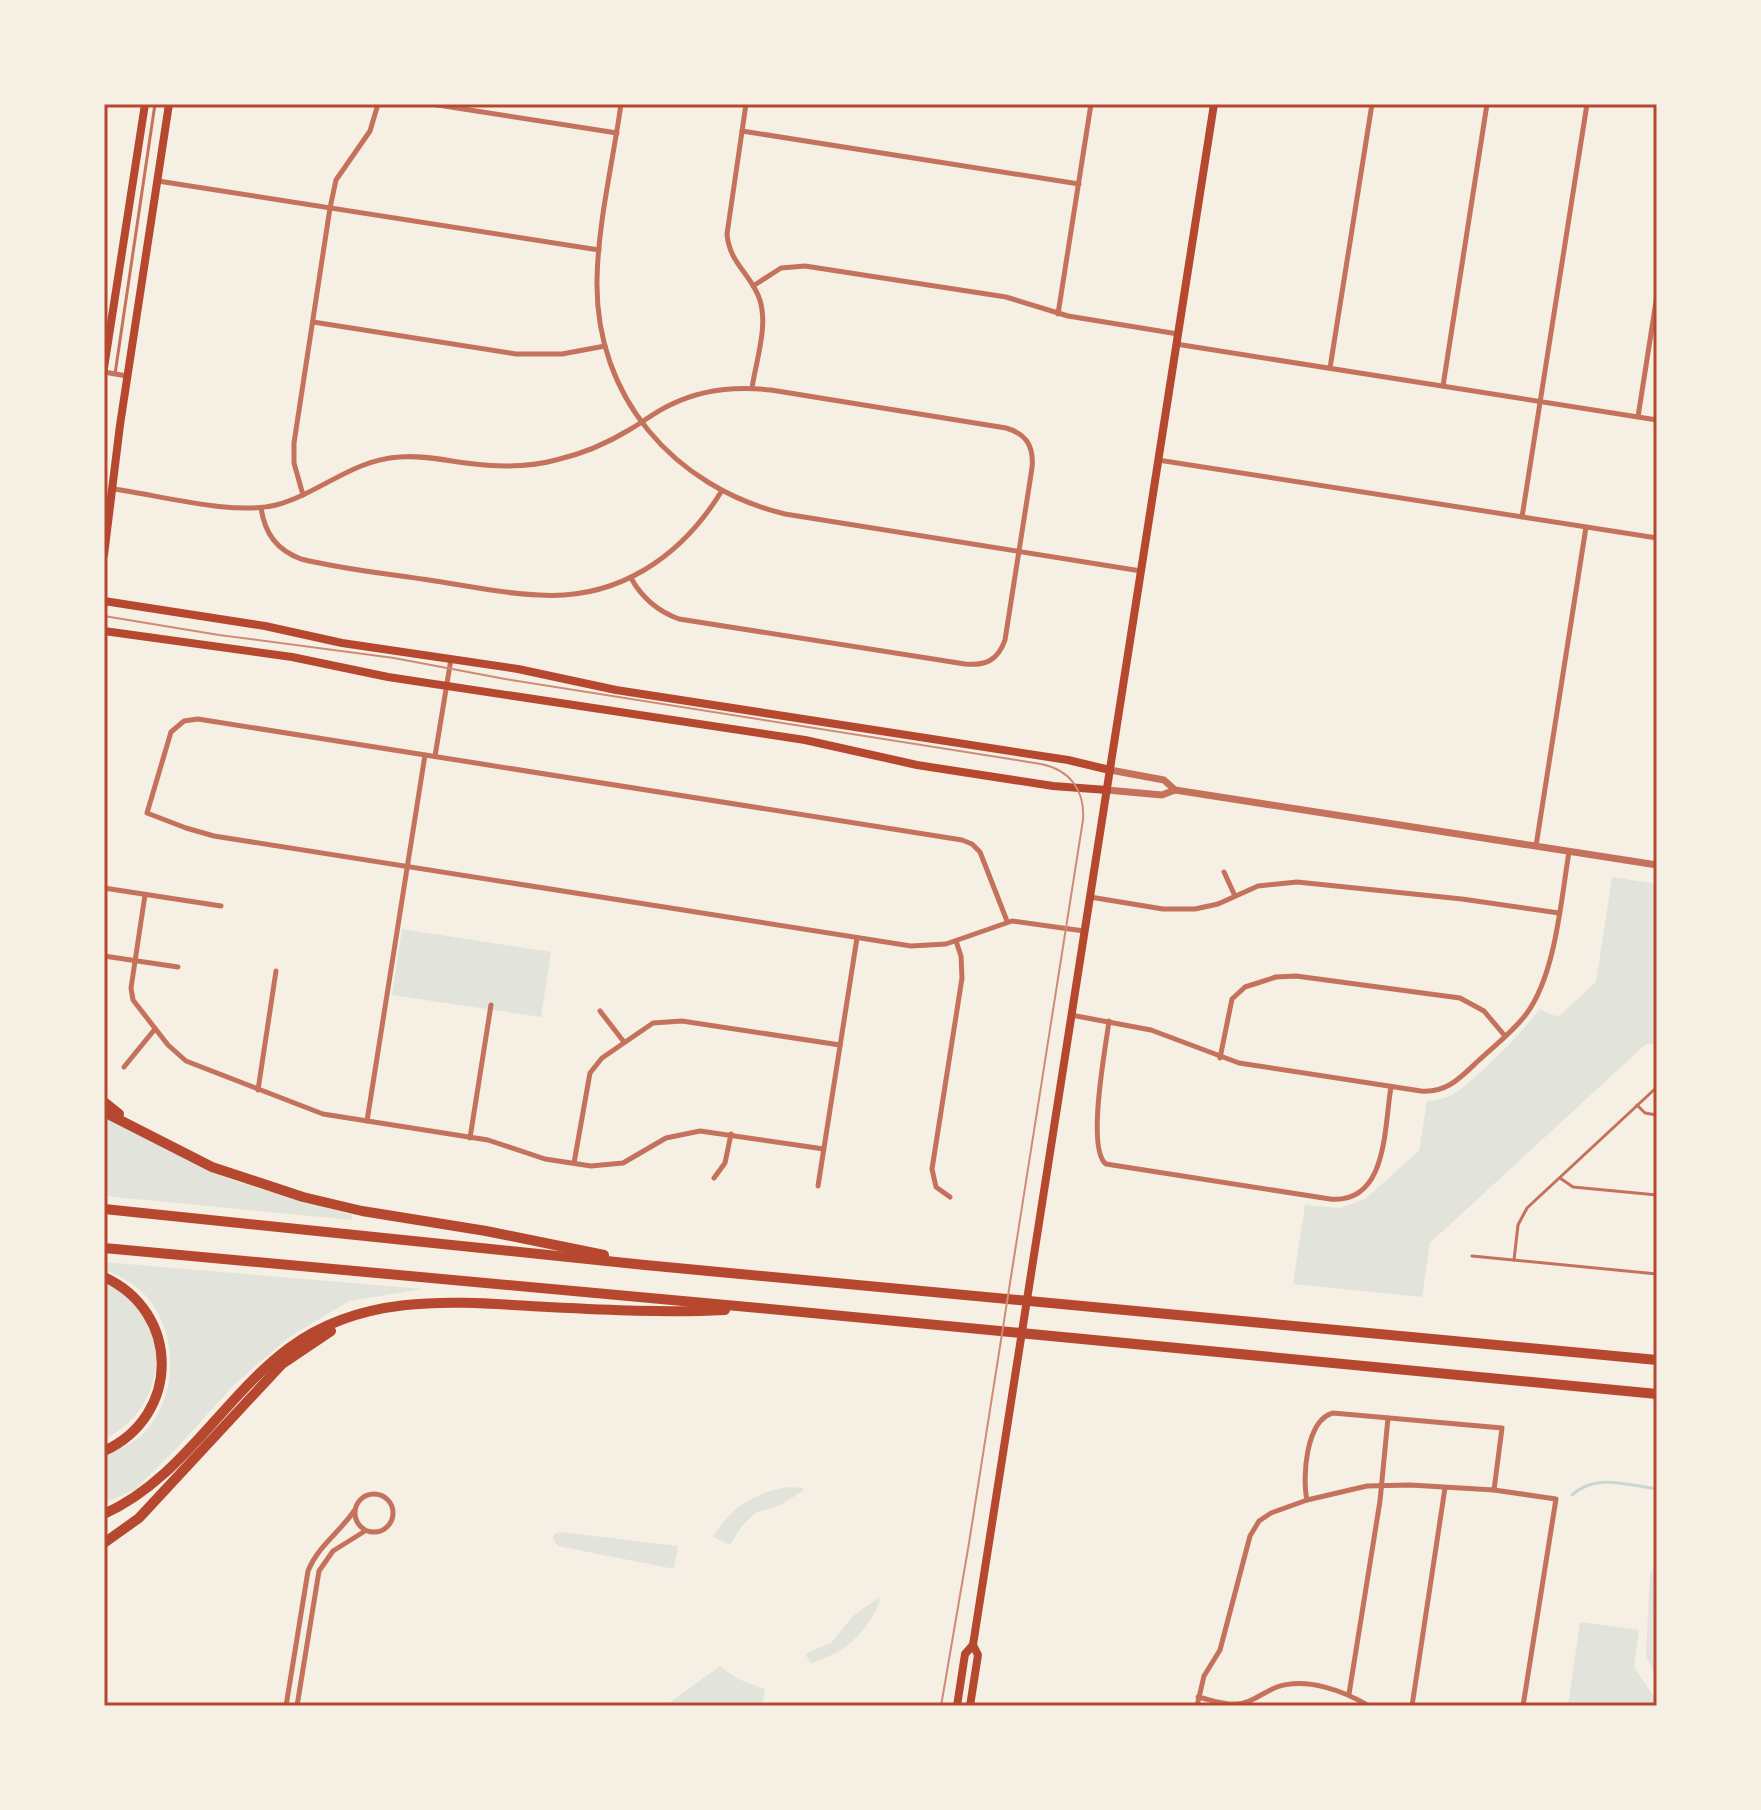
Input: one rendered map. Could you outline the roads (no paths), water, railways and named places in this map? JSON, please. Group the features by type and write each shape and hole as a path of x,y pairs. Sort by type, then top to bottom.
{"highway":[{"path":"104,1102 129,1123"},
{"path":"104,1112 212,1167 303,1197 362,1211 532,1239 645,1265"},
{"path":"104,1209 645,1265 1657,1360"},
{"path":"104,1248 1657,1394"},
{"path":"104,1277 124,1289 146,1311 155,1329 162,1358 159,1388 147,1415 129,1436 104,1451"},
{"path":"104,1514 154,1484 266,1368 297,1342 342,1319 396,1305 442,1301 645,1311 759,1308"},
{"path":"104,1543 139,1518 294,1354 338,1327 396,1305"}],"main road":[{"path":"104,370 145,104"},
{"path":"104,555 169,104"},
{"path":"957,1706 965,1654 973,1645 1214,104"},
{"path":"104,601 265,626 342,643 538,673 616,690 1068,760 1110,770"},
{"path":"104,631 292,657 388,677 805,740 929,767 1053,786 1107,790"},
{"path":"970,1706 978,1655 973,1645"}],"street":[{"path":"303,495 295,472 293,453 330,208 336,180 370,131 378,104"},
{"path":"431,104 617,133"},
{"path":"621,104 599,250 597,297 605,346 616,377 642,422 674,458 721,492 754,506 785,514 1141,571"},
{"path":"746,104 727,234 734,262 753,286 762,315 752,388"},
{"path":"1058,314 1091,104"},
{"path":"1330,368 1372,104"},
{"path":"1443,386 1487,104"},
{"path":"1522,517 1587,104"},
{"path":"742,131 1079,184"},
{"path":"158,181 599,250"},
{"path":"753,286 781,268 797,265 1015,299 1058,314 1178,334"},
{"path":"1638,417 1657,295"},
{"path":"313,322 516,354 562,354 605,346"},
{"path":"1176,344 1657,420"},
{"path":"104,370 128,376"},
{"path":"114,489 261,508 303,495 348,470 386,458 418,457 502,466 553,461 585,452 667,406 692,396 715,390 752,388 1001,427 1017,432 1026,439 1033,460 1005,640 999,653 989,662 965,664 679,619 652,605 631,578"},
{"path":"1158,460 1657,538"},
{"path":"261,508 266,530 274,542 293,556 540,596 580,593 631,578 687,539 721,492"},
{"path":"1536,846 1586,527"},
{"path":"435,756 451,659"},
{"path":"1007,921 980,852 962,840 198,719 184,721 171,732 147,813 214,836 920,947 955,941 1007,921 1084,931"},
{"path":"367,1121 425,754"},
{"path":"1110,770 1164,780 1175,790"},
{"path":"1107,790 1162,795 1175,790 1657,865"},
{"path":"1071,1015 1151,1030 1220,1058 1428,1092 1447,1088 1522,1019 1535,1000 1557,935 1569,852"},
{"path":"1224,872 1235,896"},
{"path":"1090,897 1175,910 1207,907 1268,884 1297,882 1462,899 1559,913"},
{"path":"104,888 221,906"},
{"path":"145,895 131,998 168,1045 191,1064 258,1090 323,1114 497,1142 545,1159 602,1166 623,1163 666,1138 688,1132 731,1134 824,1149"},
{"path":"818,1186 857,938"},
{"path":"950,1197 936,1187 932,1169 963,970 955,941"},
{"path":"104,956 178,967"},
{"path":"258,1090 276,971"},
{"path":"1220,1058 1228,1008 1234,995 1249,986 1281,976 1460,998 1484,1011 1505,1036"},
{"path":"470,1138 491,1005"},
{"path":"600,1011 624,1042"},
{"path":"574,1163 587,1080 598,1063 653,1023 672,1020 840,1045"},
{"path":"1109,1021 1097,1103 1101,1160 1106,1164 1347,1199 1365,1190 1376,1172 1391,1087"},
{"path":"124,1067 155,1029"},
{"path":"714,1178 725,1163 731,1134"},
{"path":"1307,1500 1304,1475 1315,1429 1323,1416 1337,1413 1502,1428 1494,1490"},
{"path":"1349,1694 1382,1486 1388,1417"},
{"path":"1197,1706 1204,1676 1220,1650 1253,1529 1271,1513 1307,1500 1360,1487 1382,1486 1494,1490 1556,1499 1523,1706"},
{"path":"1412,1706 1445,1488"},
{"path":"286,1706 308,1571 319,1551 343,1528 360,1499 370,1494 382,1496 390,1503 393,1513 386,1528 376,1533 365,1531 356,1522 354,1511"},
{"path":"297,1706 319,1571 333,1551 365,1531"},
{"path":"1198,1697 1225,1704 1242,1704 1279,1686 1295,1684 1349,1694 1369,1706"}],"lane":[{"path":"115,374 155,104"},
{"path":"1514,1260 1516,1233 1523,1213 1657,1087"},
{"path":"1637,1105 1645,1113 1657,1115"},
{"path":"1560,1177 1573,1187 1657,1195"},
{"path":"1472,1256 1657,1274"}],"waterway":[{"path":"1572,1495 1581,1488 1602,1482 1657,1489"}],"tram line":[{"path":"104,616 394,658 505,679 1041,764 1060,771 1074,783 1081,799 1083,820 941,1706"}]}
